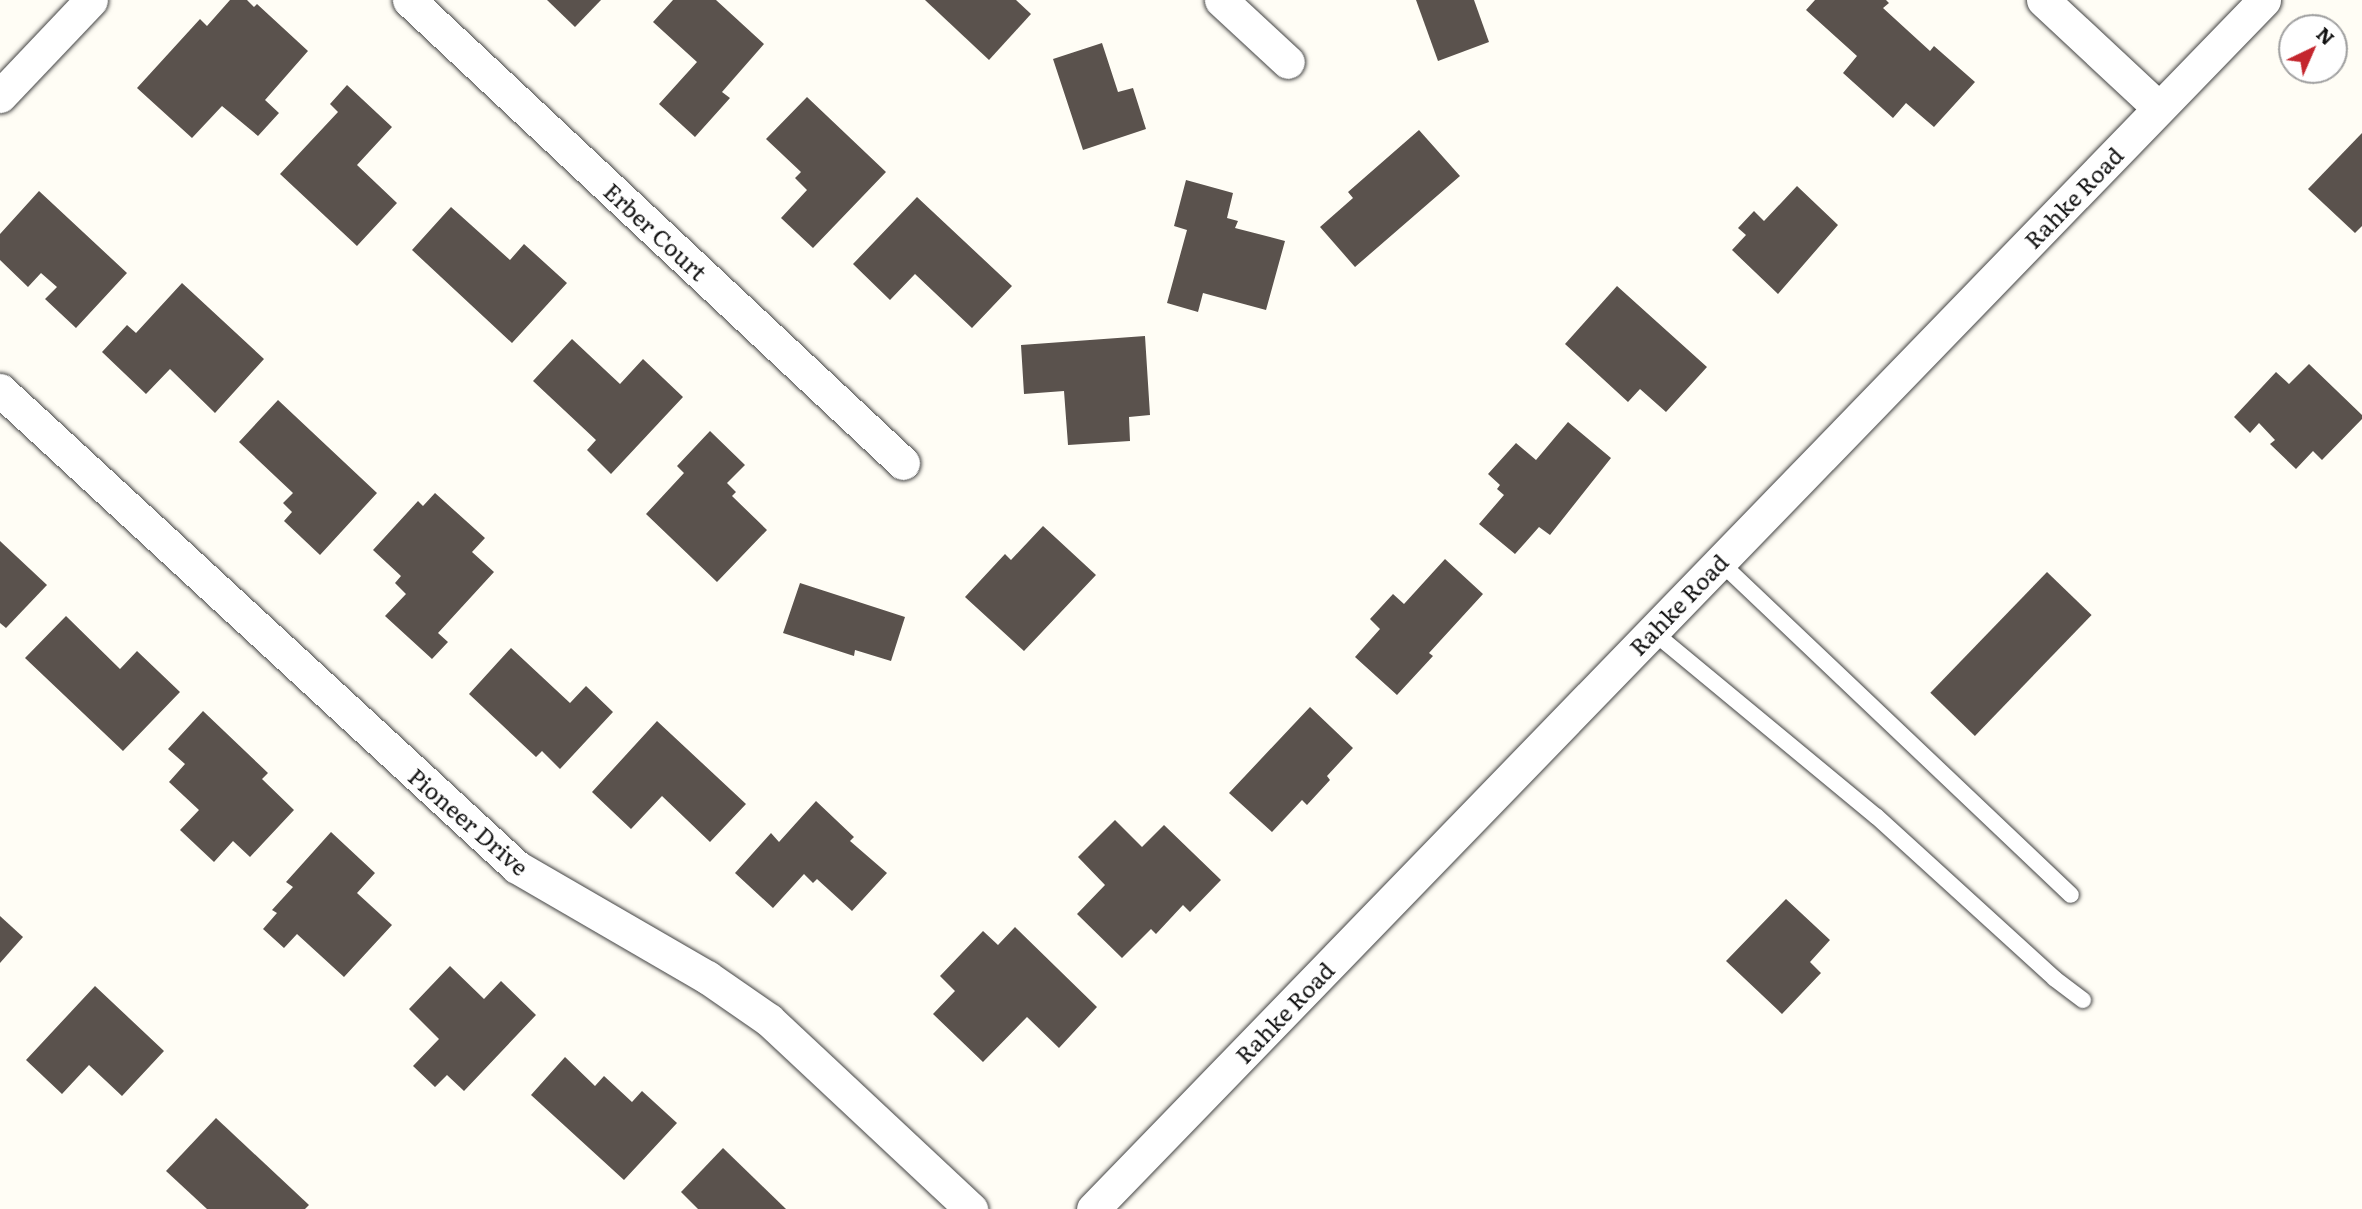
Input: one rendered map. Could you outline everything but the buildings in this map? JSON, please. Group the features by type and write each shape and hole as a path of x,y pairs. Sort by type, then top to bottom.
{"street":[{"path":"0,96 91,0"},
{"name":"Erber Court","path":"409,0 903,463"},
{"path":"1221,0 1288,62"},
{"path":"2043,0 2159,108"},
{"name":"Rahke Road","path":"1093,1209 2264,0"},
{"name":"Pioneer Drive","path":"0,390 517,867 707,977 769,1020 971,1209"}],"lane":[{"path":"1719,561 2071,895"},
{"path":"1652,631 1876,816 2056,979 2083,1000"}]}
